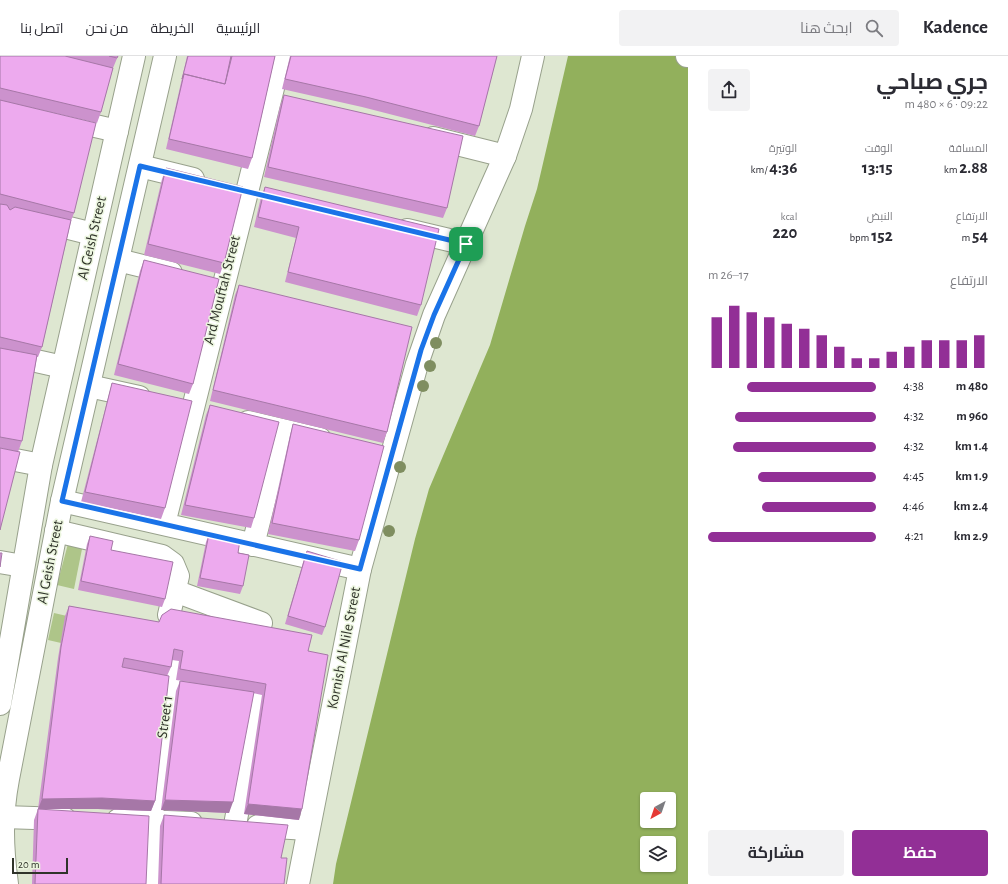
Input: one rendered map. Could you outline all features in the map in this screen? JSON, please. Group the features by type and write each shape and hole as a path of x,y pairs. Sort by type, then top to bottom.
{"street":[{"name":"Al Geish Street","path":"0,704 6,636 22,576 41,465 134,56"},
{"name":"Al Geish Street","path":"7,884 2,842 3,817 7,786 62,501 165,56"},
{"name":"Ard Mouftah Street","path":"164,524 224,286 239,190 271,97 281,56"},
{"name":"Kornish Al Nile Street","path":"298,884 360,569 417,364 419,334 434,315 505,156 521,109 533,56"},
{"path":"271,97 293,103"},
{"path":"47,115 117,130"},
{"path":"414,133 505,156"},
{"path":"140,166 209,183"},
{"path":"239,190 270,197"},
{"path":"0,211 93,234"},
{"path":"390,226 466,244"},
{"path":"118,260 246,291"},
{"path":"0,353 65,358 96,355"},
{"path":"89,386 340,444"},
{"path":"253,545 282,430"},
{"path":"369,450 391,456"},
{"path":"0,457 41,465"},
{"path":"62,501 360,569"},
{"path":"56,531 162,556 173,564 178,576 169,615"},
{"path":"0,562 45,590"},
{"path":"174,591 261,622"},
{"name":"Street 1","path":"148,884 151,821 172,669"},
{"path":"235,825 258,700"},
{"path":"3,817 151,821 308,829"}],"shaded area":[{"path":"568,56 688,56 688,884 333,884 336,864 415,539 429,489 490,345 537,189"},
{"path":"69,540 83,544 74,589 57,585"},
{"path":"54,613 67,616 61,643 48,640"}],"building":[{"path":"0,56 65,56 113,68 101,112 0,88"},
{"path":"188,56 231,56 225,84 184,74 182,79"},
{"path":"232,56 275,56 252,158 169,139 184,74 225,84"},
{"path":"291,56 497,56 479,126 366,97 285,79"},
{"path":"284,95 463,136 447,208 268,167"},
{"path":"0,100 96,123 74,213 0,194"},
{"path":"166,168 243,187 224,263 148,244"},
{"path":"265,187 439,229 421,305 288,272 299,227 258,217"},
{"path":"0,204 7,205 10,210 15,207 71,220 42,347 0,337"},
{"path":"144,260 219,279 193,384 118,364"},
{"path":"239,285 412,327 387,432 213,390"},
{"path":"0,348 37,355 22,441 0,437"},
{"path":"112,383 192,401 165,508 85,492"},
{"path":"210,405 279,422 254,518 185,505"},
{"path":"293,424 384,446 359,540 272,523"},
{"path":"0,448 20,452 0,530"},
{"path":"209,534 240,540 238,553 249,555 243,586 200,578"},
{"path":"90,536 113,541 111,550 173,562 165,599 81,581"},
{"path":"307,551 343,562 325,627 288,616"},
{"path":"0,553 2,553 0,567"},
{"path":"69,606 159,622 162,615 171,609 312,635 308,651 328,655 302,809 248,804 266,684 180,669 183,651 174,649 171,667 124,658 122,667 169,676 155,801 102,798 42,799 61,647"},
{"path":"180,681 254,692 233,802 165,800"},
{"path":"38,809 149,816 146,884 35,884"},
{"path":"164,815 288,825 281,858 287,858 284,884 161,884"}],"route":[{"path":"140,166 466,244 434,315 421,350 360,569 62,501 140,166"}]}
